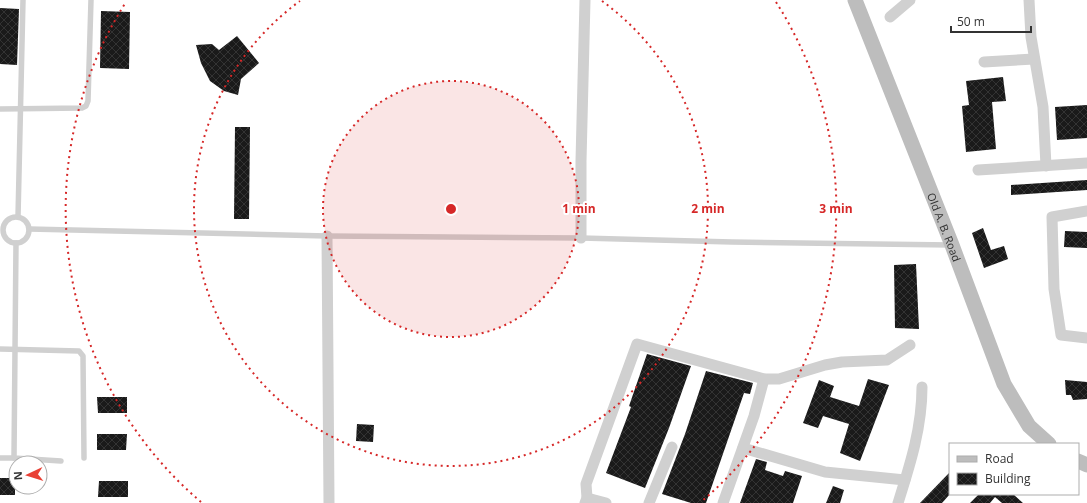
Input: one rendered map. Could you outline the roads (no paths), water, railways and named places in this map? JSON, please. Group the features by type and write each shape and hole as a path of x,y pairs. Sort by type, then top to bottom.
{"street":[{"path":"581,238 584,0"},
{"name":"Old A. B. Road","path":"855,0 952,245 1004,384 1029,426 1048,443"},
{"path":"890,17 910,0"},
{"path":"1029,0 1031,37 1043,107 1046,166"},
{"path":"984,62 1034,59"},
{"path":"978,170 1087,163"},
{"path":"1087,211 1052,217 1054,289 1061,335 1087,338"},
{"path":"327,236 329,503"},
{"path":"606,503 586,500 586,484 637,344 764,379 779,379 825,365 842,362 888,360 910,345"},
{"path":"723,503 754,416 764,379"},
{"path":"898,503 913,456 922,408 922,387"},
{"path":"649,503 672,447"},
{"path":"743,448 825,472 906,480"}],"lane":[{"path":"18,217 23,0"},
{"path":"0,109 20,110 82,108 86,106 88,102 91,0"},
{"path":"18,217 26,221 29,234 24,240 16,243 9,242 2,237 3,222 11,218 18,217"},
{"path":"29,229 327,236 581,238 952,245"},
{"path":"14,455 16,243"},
{"path":"0,349 79,351 81,353 83,356 84,458"},
{"path":"48,459 61,460"}]}
